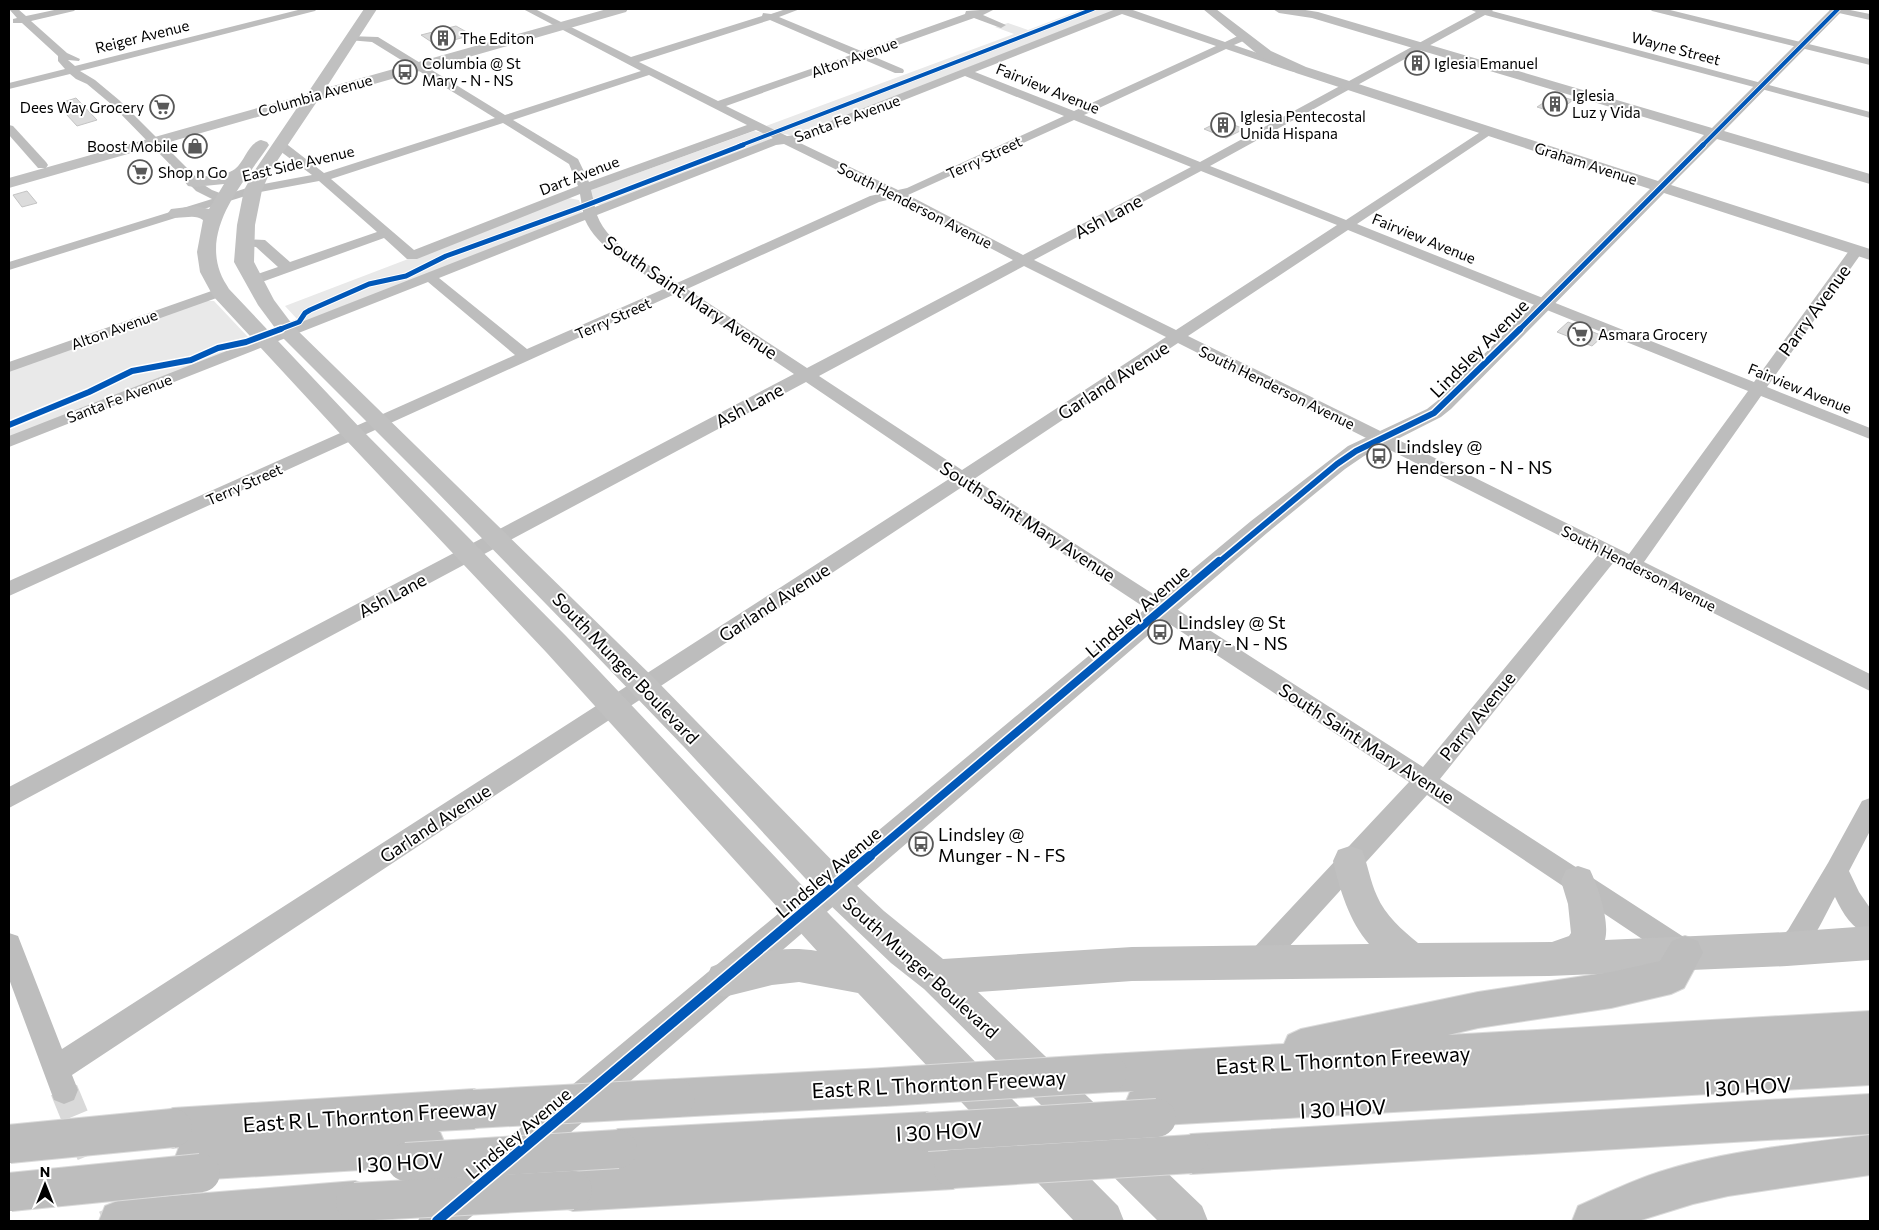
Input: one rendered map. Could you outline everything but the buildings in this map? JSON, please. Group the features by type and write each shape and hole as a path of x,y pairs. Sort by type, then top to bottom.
{"highway":[{"path":"1219,1066 1478,1010 1611,990 1672,976 1685,953"},
{"name":"East R L Thornton Freeway","path":"9,1144 189,1154 474,1109 1870,1030"},
{"name":"I 30 HOV","path":"9,1188 189,1154 416,1154 921,1126 1870,1066"},
{"name":"I 30 HOV","path":"1151,1112 1870,1079"},
{"path":"120,1221 221,1217 355,1202 953,1169 1870,1114"},
{"path":"1593,1221 1606,1214 1669,1190 1739,1173 1870,1155"}],"main road":[{"path":"304,92 334,65 370,9"},
{"name":"Columbia Avenue","path":"9,175 42,165 241,116 304,92 557,22 595,9"},
{"name":"Columbia Avenue","path":"557,22 621,9"},
{"name":"Columbia Avenue","path":"9,183 370,72 413,63"},
{"path":"334,65 336,69 343,72 370,72"},
{"name":"South Munger Boulevard","path":"304,92 240,173 223,198 206,242 206,264 210,278 220,292 354,435 470,553 615,706 804,911 1103,1221"},
{"name":"South Munger Boulevard","path":"304,92 275,131 263,170 252,190 245,242 244,262 265,300 288,332 498,538 698,740 833,887 911,958 937,977 1176,1210"},
{"path":"241,116 264,116 272,121 275,131"},
{"path":"252,190 249,187 248,180 257,161 253,156"},
{"path":"194,182 222,179 240,173"},
{"path":"223,198 235,211 232,238 234,255 244,262"},
{"path":"177,213 203,212 208,214 213,220"},
{"path":"1350,861 1357,892 1365,911 1391,944 1411,960"},
{"path":"1549,958 1581,950 1589,937 1586,904 1578,881"},
{"path":"937,977 1132,964 1549,958 1787,949 1870,943"},
{"path":"724,980 772,968 799,965 869,978"}],"street":[{"path":"13,9 63,55 63,61 77,68 80,77 91,82 194,182 207,193 223,198"},
{"path":"9,23 71,9"},
{"name":"Reiger Avenue","path":"9,86 312,9"},
{"name":"South Henderson Avenue","path":"528,9 557,22 757,126 898,194 1024,260 1870,683"},
{"path":"630,61 795,9"},
{"path":"957,9 1001,26"},
{"name":"Alton Avenue","path":"718,105 990,9"},
{"name":"Graham Avenue","path":"1209,9 1228,15 1244,37 1266,54 1301,70"},
{"path":"1279,9 1314,15"},
{"path":"1298,9 1870,179"},
{"path":"1655,9 1870,62"},
{"path":"1836,9 1870,17"},
{"name":"Lindsley Avenue","path":"437,1221 1162,610 1259,526 1356,451 1434,413 1444,405 1762,86 1836,9"},
{"name":"Graham Avenue","path":"1122,10 1221,43 1224,46 1863,253"},
{"name":"Santa Fe Avenue","path":"9,442 756,148 798,138 1122,10"},
{"name":"Ash Lane","path":"9,798 1201,166 1349,86 1482,10"},
{"name":"Wayne Street","path":"1482,10 1870,116"},
{"path":"757,11 899,71"},
{"name":"Terry Street","path":"9,589 875,199 911,191 1244,37"},
{"name":"South Saint Mary Avenue","path":"352,38 374,39 574,162 580,171 589,214 599,235 608,243 1685,953"},
{"name":"East Side Avenue","path":"9,266 223,198 252,190 336,174 651,72"},
{"name":"Fairview Avenue","path":"965,72 1870,434"},
{"name":"Dart Avenue","path":"386,233 412,256 757,126"},
{"path":"9,128 42,165"},
{"path":"254,280 386,233 322,177 275,131"},
{"name":"Garland Avenue","path":"9,945 61,1080 615,706 1349,225 1489,131"},
{"path":"245,242 260,243 288,268"},
{"name":"Parry Avenue","path":"1632,565 1757,388 1863,253"},
{"path":"430,277 527,357"},
{"name":"Alton Avenue","path":"9,367 220,292"},
{"name":"Parry Avenue","path":"1258,962 1425,781 1610,553"},
{"path":"1787,949 1797,939 1837,872 1870,808"},
{"path":"1837,872 1853,905 1866,922 1870,924"}],"shaded area":[{"path":"1083,9 1118,9 795,136 779,133 770,137 771,139 604,205 594,205 581,209 582,213 9,437 9,371 206,301 214,301 248,337 297,319 285,306 568,198 579,200 580,203 591,199 590,190 594,187 754,131 763,133 772,130 766,126 1014,34 995,27 1008,23 1028,30"}],"tunnel":[{"path":"64,1090 118,1221"}],"cycle path":[{"path":"9,425 89,392 132,371 191,360 218,348 246,342 299,322 305,313 310,310 369,284 406,276 446,256 579,208 1093,9"},
{"path":"437,1221 1259,527 1356,451 1434,413 1444,405 1838,9"}],"place":[{"name":"The Editon","path":"443,38"},
{"name":"Iglesia Emanuel","path":"1417,63"},
{"name":"Columbia @ St Mary - N - NS","path":"405,72"},
{"name":"Iglesia Luz y Vida","path":"1555,104"},
{"name":"Dees Way Grocery","path":"162,107"},
{"name":"Iglesia Pentecostal Unida Hispana","path":"1223,125"},
{"name":"Boost Mobile","path":"195,146"},
{"name":"Shop n Go","path":"140,172"},
{"name":"Asmara Grocery","path":"1580,334"},
{"name":"Lindsley @ Henderson - N - NS","path":"1379,456"},
{"name":"Lindsley @ St Mary - N - NS","path":"1160,632"},
{"name":"Lindsley @ Munger - N - FS","path":"921,844"}]}
